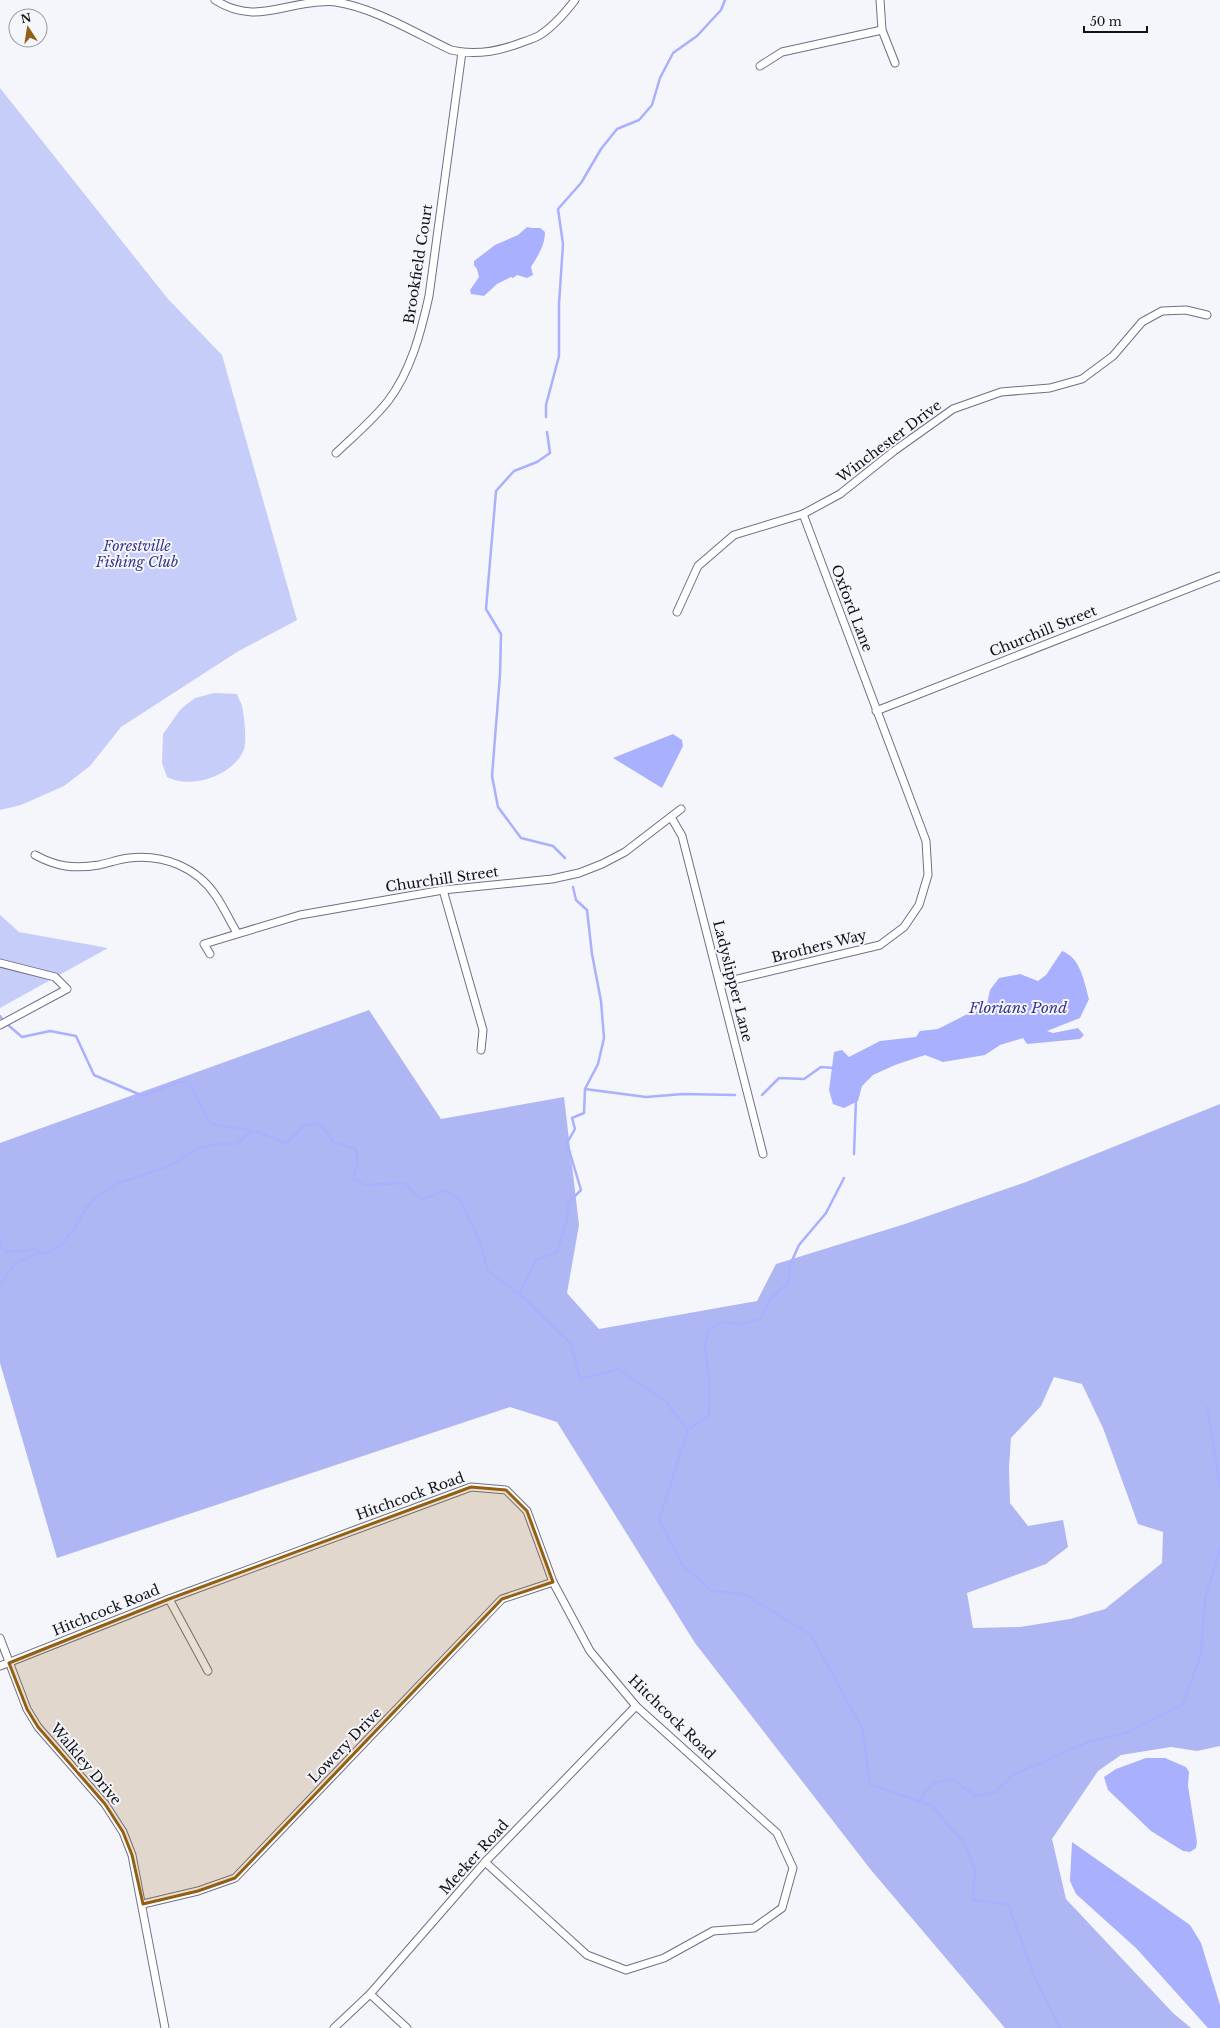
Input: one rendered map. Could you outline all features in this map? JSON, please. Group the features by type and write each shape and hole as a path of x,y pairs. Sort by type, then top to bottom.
{"street":[{"path":"215,0 226,7 243,13 266,12 308,3 334,1 361,8 450,50 462,52 504,49 539,36 561,18 575,0"},
{"path":"880,0 882,30 895,63"},
{"path":"760,66 782,52 882,30"},
{"name":"Brookfield Court","path":"336,453 362,429 389,400 406,369 421,331 429,296 462,52"},
{"name":"Winchester Drive","path":"677,612 698,566 734,535 802,514 840,494 894,451 953,409 1001,392 1050,388 1082,379 1113,356 1142,322 1162,311 1186,310 1207,315"},
{"name":"Oxford Lane","path":"802,514 876,711"},
{"name":"Churchill Street","path":"876,711 1220,576"},
{"name":"Brothers Way","path":"721,983 880,945 904,927 919,905 928,875 926,841 876,711"},
{"name":"Churchill Street","path":"210,954 204,944 300,915 443,890 552,879 579,873 602,864 625,852 681,809"},
{"name":"Ladyslipper Lane","path":"671,817 682,836 721,983 763,1154"},
{"path":"35,855 46,861 68,868 98,865 128,858 164,858 192,871 216,895 237,933"},
{"path":"443,890 483,1030 481,1050"},
{"path":"0,963 55,977 67,989 0,1025"},
{"name":"Hitchcock Road","path":"0,1666 169,1599 471,1486 506,1490 527,1511 553,1582 590,1651 636,1706 778,1833 793,1868 782,1908 754,1928 713,1931 664,1958 626,1970 587,1955 485,1862"},
{"name":"Lowery Drive","path":"142,1904 198,1891 235,1878 502,1599 553,1582"},
{"path":"169,1599 208,1671"},
{"name":"Walkley Drive","path":"0,1638 27,1709 38,1728 105,1804 123,1832 132,1855 165,2028"},
{"name":"Meeker Road","path":"334,2028 370,1994 485,1862 636,1706"},
{"path":"370,1994 407,2028"}],"highlighted area":[{"path":"471,1487 506,1490 527,1511 553,1582 502,1599 235,1878 198,1891 143,1904 132,1855 123,1832 105,1804 38,1727 27,1709 9,1663 169,1599"}],"green space":[{"name":"Forestville Fishing Club","path":"0,88 168,299 222,355 297,620 237,652 121,727 90,766 64,786 21,805 0,810"},
{"path":"214,693 237,694 242,704 245,745 239,758 232,766 222,773 200,781 177,781 167,777 162,763 163,734 180,710 187,704 195,698"},
{"path":"0,915 19,932 108,948 0,1008"}],"shaded area":[{"path":"369,1010 441,1119 564,1097 579,1225 567,1293 599,1329 757,1301 776,1264 905,1224 1026,1182 1220,1104 1220,1746 1197,1751 1171,1747 1121,1755 1098,1771 1052,1839 1066,1899 1173,2013 1191,2028 1005,2028 871,1870 695,1643 557,1422 510,1407 57,1558 0,1363 0,1143","holes":["1054,1377 1082,1384 1103,1428 1138,1524 1163,1532 1162,1563 1105,1609 1070,1619 1020,1627 973,1628 967,1593 1046,1564 1068,1547 1063,1520 1028,1526 1010,1503 1009,1467 1011,1438 1041,1406"]}],"water":[{"path":"527,227 540,228 545,232 545,237 539,255 531,267 533,275 527,278 517,275 513,278 511,277 497,284 484,296 471,294 470,290 479,277 474,261 495,245 518,235"},
{"path":"673,734 682,740 683,746 662,788 613,758"},
{"name":"Florians Pond","path":"1062,951 1074,959 1078,965 1089,999 1080,1018 1047,1031 1053,1033 1078,1028 1084,1035 1080,1039 1027,1044 1023,1038 1000,1045 985,1055 943,1062 925,1055 895,1065 873,1075 862,1086 858,1101 844,1108 833,1104 829,1090 834,1052 842,1050 849,1057 880,1041 916,1037 920,1031 938,1029 987,1004 990,990 999,978 1020,974 1038,981 1046,975"},
{"path":"1146,1758 1165,1758 1186,1767 1189,1772 1188,1786 1197,1842 1196,1848 1190,1852 1183,1851 1151,1831 1108,1790 1104,1777 1116,1769"},
{"path":"1072,1842 1190,1925 1201,1943 1220,2005 1220,2028 1208,2028 1136,1948 1076,1894 1070,1881"}],"waterway":[{"path":"546,417 546,405 559,356 559,304 563,244 558,209 581,183 601,149 617,129 639,120 652,105 660,78 673,53 697,36 721,10 725,0"},
{"path":"547,432 550,453 537,462 514,471 496,491 486,609 501,634 500,675 492,776 498,807 521,838 553,846 565,858"},
{"path":"519,1294 536,1260 557,1252 567,1220 568,1203 581,1190 567,1143 575,1129 572,1118 584,1113 585,1089 598,1064 604,1038 601,1001 592,954 587,910 576,900 573,887"},
{"path":"8,1025 22,1037 50,1031 76,1036 94,1075 143,1096 178,1082 188,1082 211,1124 258,1132 286,1143 305,1125 319,1123 334,1142 355,1149 358,1162 353,1179 365,1185 405,1183 421,1200 446,1190 460,1200 481,1244 487,1270 519,1294 571,1343 580,1379 619,1369 666,1402 688,1430 659,1520 683,1565 712,1591 744,1594 811,1635 862,1728 870,1784 932,1806 965,1844 975,1869 973,1900 1008,1904 1035,1978 1060,2028"},
{"path":"762,1095 779,1078 804,1079 821,1067 834,1068"},
{"path":"585,1089 646,1097 683,1094 735,1095"},
{"path":"854,1154 856,1099"},
{"path":"0,1285 14,1264 34,1255 48,1252 61,1245 74,1229 84,1211 98,1195 119,1183 169,1166 198,1148 217,1144 236,1144 252,1131"},
{"path":"688,1430 709,1415 709,1379 705,1346 708,1331 722,1322 742,1324 761,1318 769,1301 789,1282 790,1265 799,1245 826,1213 844,1178"},
{"path":"0,1239 1,1247 8,1252 34,1249 43,1253"},
{"path":"1207,1407 1220,1487"},
{"path":"920,1802 932,1784 952,1779 976,1796 996,1792 1013,1775 1088,1742 1126,1733 1183,1704 1201,1654 1205,1599 1220,1548"}]}
